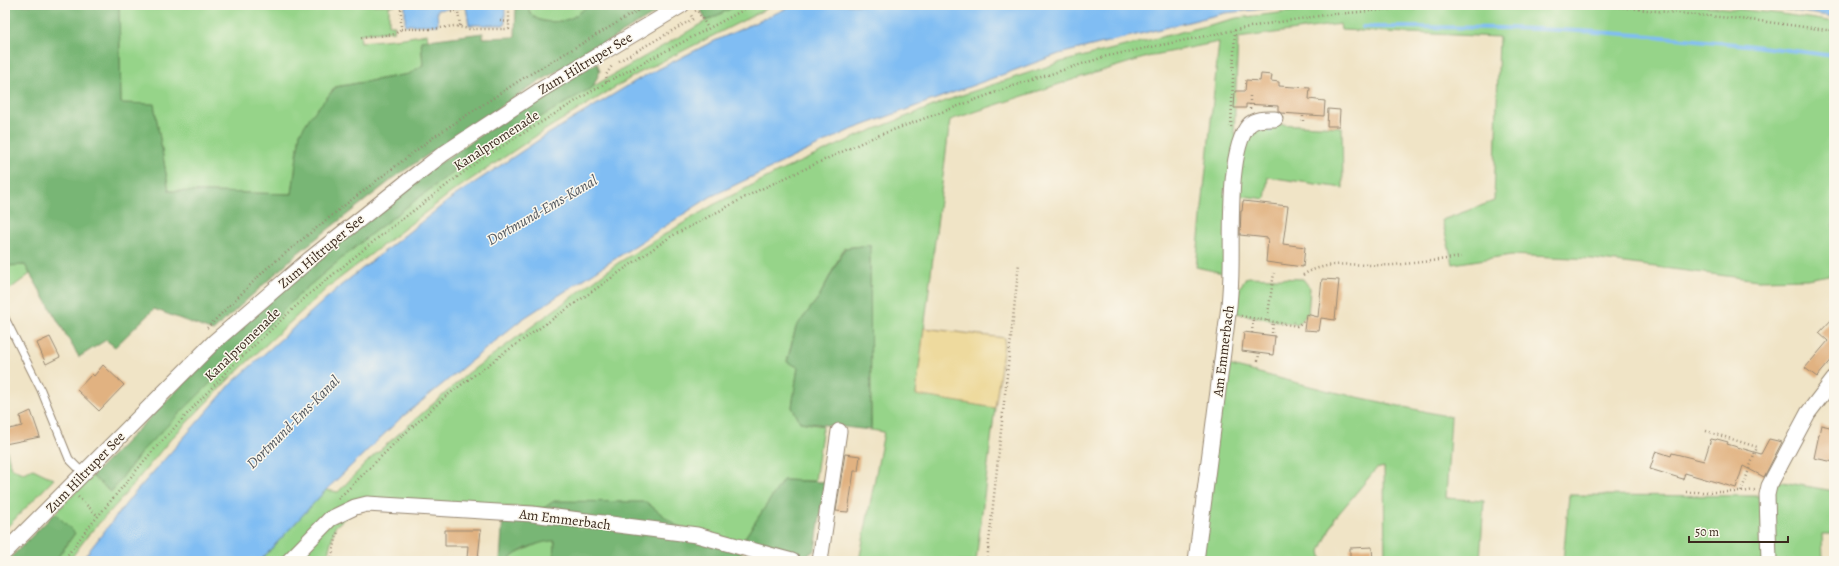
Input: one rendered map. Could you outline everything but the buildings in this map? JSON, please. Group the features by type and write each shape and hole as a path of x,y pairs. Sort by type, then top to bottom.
{"street":[{"name":"Zum Hiltruper See","path":"5,552 214,342 310,259 413,176 542,89 684,7"},
{"name":"Am Emmerbach","path":"1196,561 1228,313 1231,270 1231,220 1237,155 1240,142 1250,124 1256,120 1275,120"},
{"path":"1769,561 1768,489 1808,413 1834,379"},
{"path":"820,561 839,432"},
{"name":"Am Emmerbach","path":"288,561 330,519 367,504 532,514 697,535 792,561"}],"lane":[{"path":"5,318 41,390 69,459 84,474"}],"path":[{"path":"401,5 401,29"},
{"path":"457,5 459,25"},
{"path":"361,38 395,34 401,29 433,29 454,26 469,29 509,29 508,5"},
{"name":"Kanalpromenade","path":"63,561 88,528 151,453 229,369 308,295 379,237 481,159 607,82 753,5"},
{"path":"338,500 398,440 445,397 504,353 670,237 757,191 874,137 1010,87 1107,56 1234,29 1325,15 1438,5"},
{"path":"1595,5 1760,21 1834,31"},
{"path":"607,82 606,75 612,65 693,19 684,7"},
{"path":"452,12 458,10"},
{"path":"698,12 708,28"},
{"path":"500,21 509,22"},
{"path":"1234,29 1231,142 1240,142"},
{"path":"1249,101 1250,96"},
{"path":"1303,114 1303,121"},
{"path":"1303,275 1313,268 1327,265 1393,265 1461,257"},
{"path":"987,561 1019,263"},
{"path":"1267,321 1274,273"},
{"path":"1228,313 1297,326 1305,320"},
{"path":"1252,333 1254,318"},
{"path":"1272,333 1273,322"},
{"path":"1258,362 1259,353"},
{"path":"1706,431 1756,447 1741,492"},
{"path":"1686,492 1741,492 1768,489"},
{"path":"331,561 338,534 337,515"}],"green space":[{"path":"5,5 115,5 119,8 121,103 154,104 169,191 292,194 300,133 310,117 336,87 409,74 423,65 421,41 483,33 483,38 515,37 516,5 528,5 533,16 538,19 552,22 571,18 592,5 669,5 530,87 399,174 299,252 213,331 154,309 115,347 106,340 79,357 25,265 5,266"},
{"path":"115,5 396,5 389,6 389,25 395,25 394,31 360,34 361,42 404,38 427,34 428,40 421,41 423,65 409,74 335,87 300,133 292,194 169,191 154,105 121,103 119,8"},
{"path":"528,5 589,5 572,18 552,22 533,16"},
{"path":"699,5 738,5 706,21"},
{"path":"738,5 774,5 637,74 545,130 452,192 327,288 229,379 170,440 117,504 89,534 69,561 55,561 75,533 55,513 92,476 111,492 143,450 223,368 304,290 371,234 475,155 706,21"},
{"path":"1347,5 1696,5 1782,14 1834,22 1834,274 1807,279 1758,280 1593,259 1511,255 1453,264 1442,220 1494,201 1499,37 1341,30 1340,24 1238,38 1234,134 1238,134 1227,274 1196,267 1219,42 1154,55 950,120 916,394 995,408 976,561 859,561 884,432 871,430 870,245 844,248 819,297 796,327 787,361 798,367 792,407 800,422 823,426 815,481 783,480 742,542 675,525 646,502 542,508 363,501 335,527 326,561 260,561 326,490 338,492 370,459 467,374 618,263 713,205 778,172 860,135 956,97 1061,62 1237,18"},
{"path":"597,63 600,71 593,87 475,155 371,234 304,290 143,450 111,492 92,476 218,349 280,292 415,180 544,92"},
{"path":"1275,124 1342,127 1343,188 1268,177 1265,199 1236,195 1244,139 1259,125"},
{"path":"870,245 871,430 800,422 792,407 798,367 787,362 796,327 819,297 845,248"},
{"path":"25,265 30,274 6,292 5,299 5,266"},
{"path":"1247,277 1303,279 1310,288 1308,315 1306,314 1297,325 1294,324 1293,320 1292,324 1236,313 1239,288"},
{"path":"1224,364 1329,391 1451,417 1446,498 1484,501 1480,561 1385,561 1384,467 1376,469 1335,518 1320,551 1322,561 1198,561"},
{"path":"5,443 11,468 23,473 33,469 54,479 5,529"},
{"path":"783,480 825,482 815,550 805,557 742,542"},
{"path":"1777,481 1834,491 1834,534 1822,534 1823,561 1773,561 1771,498"},
{"path":"1569,495 1762,496 1764,561 1563,561"},
{"path":"554,501 646,502 695,540 770,561 554,561 555,541 550,541 537,544 523,550 508,561 500,561 503,515 542,509"},
{"path":"55,513 75,533 55,561 7,561"},
{"path":"546,540 555,540 554,561 508,561 511,556"}],"sand":[{"path":"924,328 1005,338 995,408 916,395"}],"water":[{"path":"405,5 505,5 505,25 469,25 466,7 437,10 438,25 405,25"},
{"name":"Dortmund-Ems-Kanal","path":"794,5 1301,5 1225,13 1059,54 848,131 710,197 521,320 400,419 326,490 260,561 81,561 132,496 233,382 339,287 453,197 545,136 639,79 708,44"},
{"path":"1755,5 1834,5 1834,17"}],"waterway":[{"path":"1363,27 1487,28 1580,31 1695,40 1834,56"},
{"path":"1263,122 1270,130"}]}
